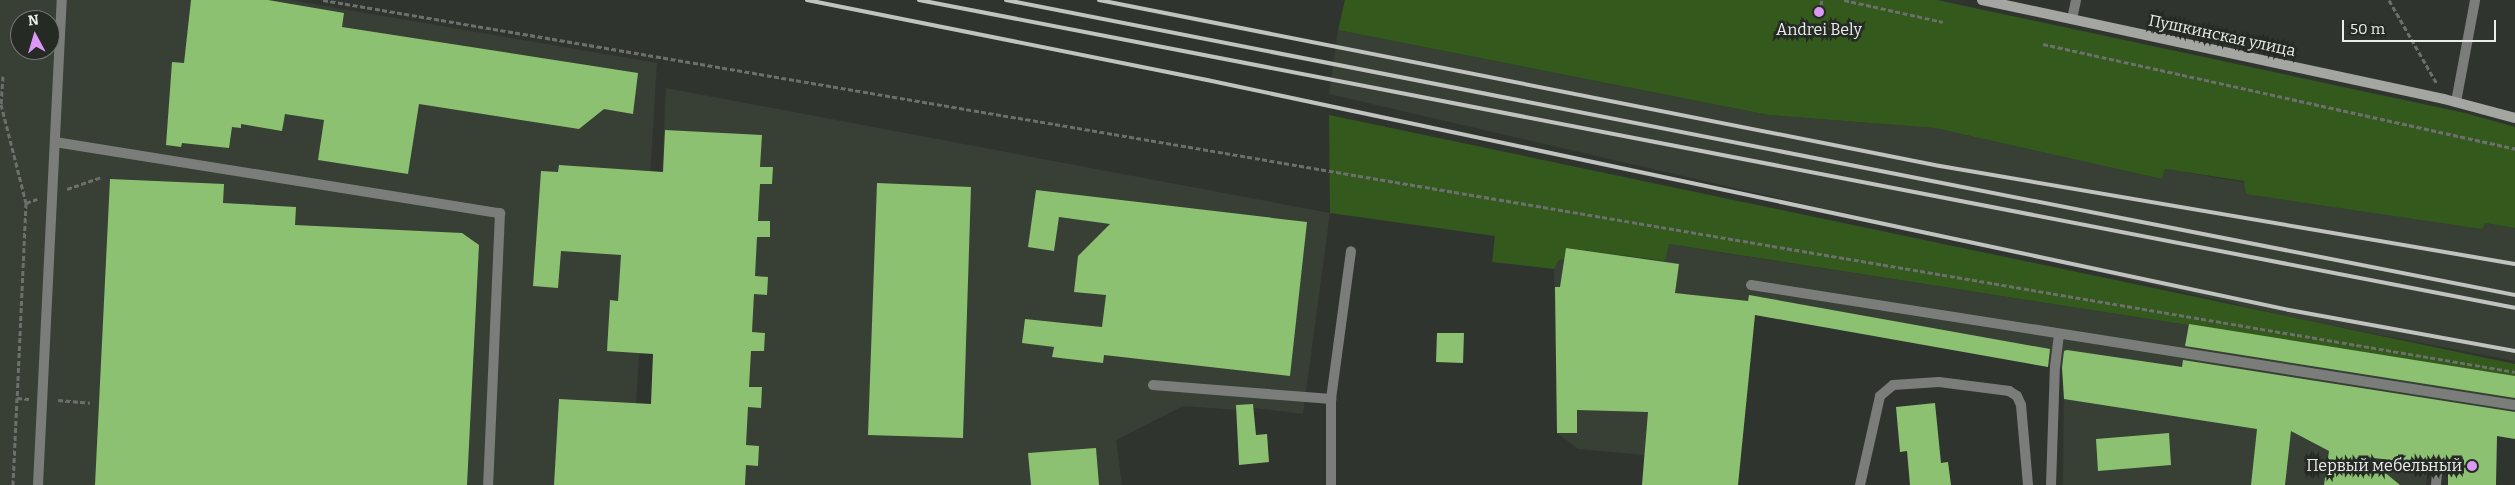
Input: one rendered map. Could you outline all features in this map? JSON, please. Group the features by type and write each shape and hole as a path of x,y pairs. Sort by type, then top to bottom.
{"street":[{"name":"Пушкинская улица","path":"1982,0 2456,102 2515,118"}],"lane":[{"path":"38,485 62,0"},
{"path":"2072,19 2076,0"},
{"path":"2456,102 2475,0"},
{"path":"55,142 500,213 488,485"},
{"path":"1331,485 1331,399 1351,252"},
{"path":"1751,284 2059,335 2515,405"},
{"path":"2052,485 2054,380 2059,335"},
{"path":"1860,485 1880,396 1893,385 1939,382 2009,391 2017,396 2022,405 2028,485"},
{"path":"1153,385 1331,399"},
{"path":"2436,485 2437,474"}],"path":[{"path":"323,0 2515,372"},
{"path":"1819,12 1822,0"},
{"path":"1844,0 1943,22"},
{"path":"2389,0 2437,83 2459,88"},
{"path":"2043,44 2515,149"},
{"path":"3,76 1,104 26,203 102,177"},
{"path":"13,485 17,398"}],"shaded area":[{"path":"0,0 290,0 657,63 631,485 0,485"},
{"path":"1338,30 1769,115 1935,128 2162,179 2165,169 2515,228 2515,361 2309,321 1329,94"},
{"path":"666,88 1330,213 1303,414 1253,408 1253,404 1237,405 1237,410 1183,406 1116,440 1122,485 647,485"},
{"path":"1668,244 2515,376 2515,439 2433,425 2426,485 2063,485 2064,368 1755,315 1738,485 1642,485 1644,455 1578,449 1557,433 1554,269 1566,248 1665,261"}],"green space":[{"path":"1345,0 1937,0 2465,113 2515,127 2515,228 2485,223 2482,229 2246,194 2244,181 2165,169 2162,179 1935,128 1769,115 1338,30"},
{"path":"1329,115 2515,364 2515,376 1669,244 1665,261 1566,248 1564,259 1559,260 1554,269 1492,262 1495,236 1330,213"}],"building":[{"path":"191,0 268,0 344,13 342,27 638,73 633,114 604,109 579,129 419,104 408,174 318,160 324,120 285,114 282,131 241,124 241,128 232,127 229,148 182,143 181,147 166,145 172,62 184,63"},
{"path":"665,130 762,135 760,167 773,167 772,184 760,184 758,221 770,221 770,237 757,237 755,276 768,277 767,295 754,294 752,332 765,333 764,351 751,351 749,387 762,387 761,408 748,407 746,445 759,446 758,466 746,465 745,485 554,485 559,399 651,404 653,354 607,351 610,300 618,301 621,255 561,251 558,288 533,286 541,171 558,172 559,165 663,172"},
{"path":"110,179 224,184 223,203 296,207 295,225 462,233 479,245 467,485 95,485"},
{"path":"877,183 971,187 963,438 868,435"},
{"path":"1036,190 1307,222 1290,376 1104,355 1103,363 1052,357 1054,347 1022,343 1025,319 1102,327 1106,295 1074,292 1078,256 1110,224 1059,217 1054,251 1028,247"},
{"path":"1566,248 1679,264 1675,293 1748,301 1749,295 2050,349 2048,367 1755,315 1738,485 1642,485 1648,412 1577,410 1577,433 1557,433 1555,287 1560,287"},
{"path":"2189,324 2515,376 2515,398 2185,346"},
{"path":"1437,333 1464,333 1463,363 1436,362"},
{"path":"2064,351 2182,367 2183,360 2515,412 2515,439 2497,436 2496,485 2448,485 2448,467 2366,457 2400,485 2324,485 2329,451 2291,431 2285,485 2251,485 2257,429 2064,399 2062,368"},
{"path":"1935,403 1941,463 1948,462 1951,485 1910,485 1907,451 1900,452 1896,407"},
{"path":"1253,404 1256,435 1267,434 1269,462 1239,465 1236,405"},
{"path":"2169,433 2171,465 2098,471 2096,439"},
{"path":"1096,448 1099,485 1031,485 1028,453"}],"railway":[{"path":"807,0 1207,80 2289,310 2515,351"},
{"path":"919,0 2515,308"},
{"path":"1006,0 2515,295"},
{"path":"1099,0 1940,166 2515,264"}],"place":[{"name":"Andrei Bely","path":"1819,12"},
{"name":"Первый мебельный","path":"2472,466"}]}
